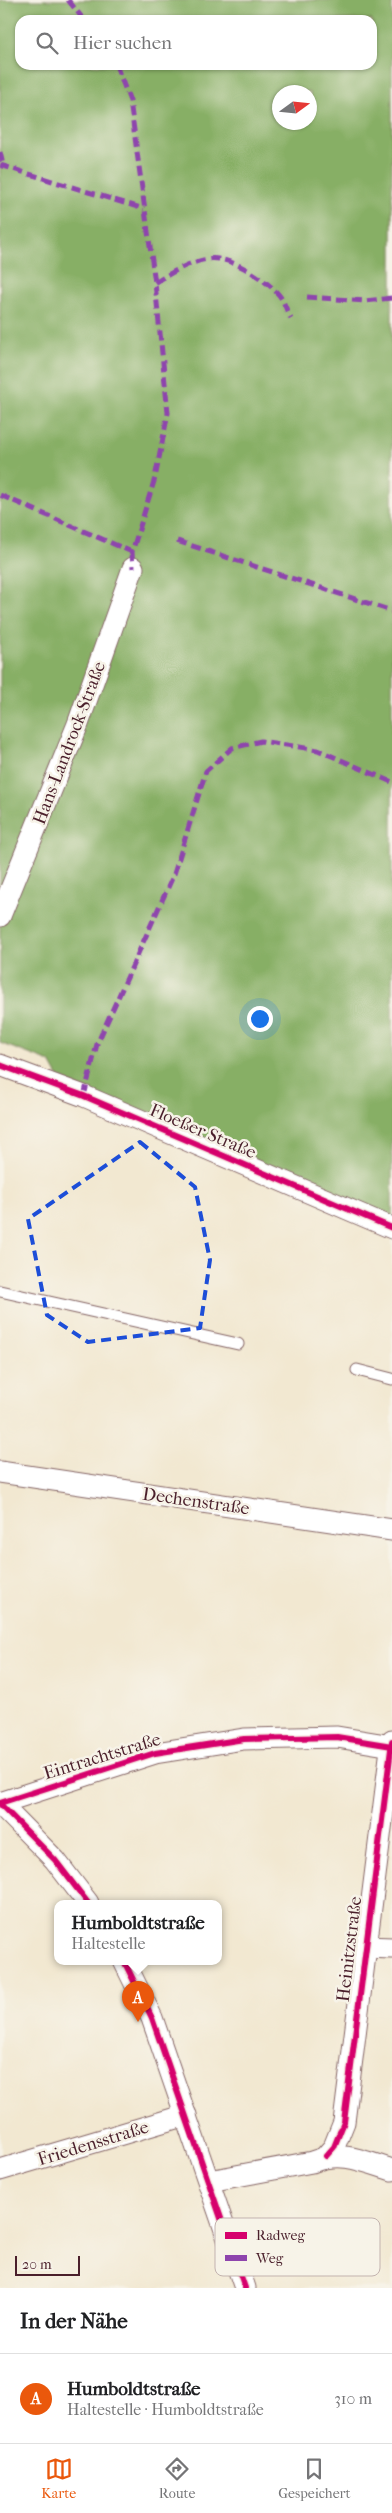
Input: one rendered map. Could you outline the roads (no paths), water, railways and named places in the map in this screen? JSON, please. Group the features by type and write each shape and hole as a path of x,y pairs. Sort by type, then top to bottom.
{"street":[{"name":"Hans-Landrock-Straße","path":"0,916 78,724 133,568"},
{"name":"Floeßer Straße","path":"0,1065 84,1096 392,1228"},
{"name":"Dechenstraße","path":"0,1472 392,1530"},
{"name":"Eintrachtstraße","path":"0,1803 155,1753 244,1739 337,1737 392,1744"},
{"name":"Heinitzstraße","path":"326,2156 334,2147 344,2122 364,1947 392,1744"},
{"path":"0,1803 55,1860 86,1900"},
{"path":"364,1947 392,1948"},
{"path":"126,1965 148,2007 221,2218"},
{"name":"Friedensstraße","path":"0,2170 186,2115"},
{"path":"209,2182 312,2162 326,2156 347,2156 392,2170"},
{"path":"241,2276 245,2288"}],"lane":[{"path":"0,1291 238,1344"},
{"path":"357,1370 392,1379"}],"place":[{"name":"Humboldtstraße","path":"138,2022"}]}
